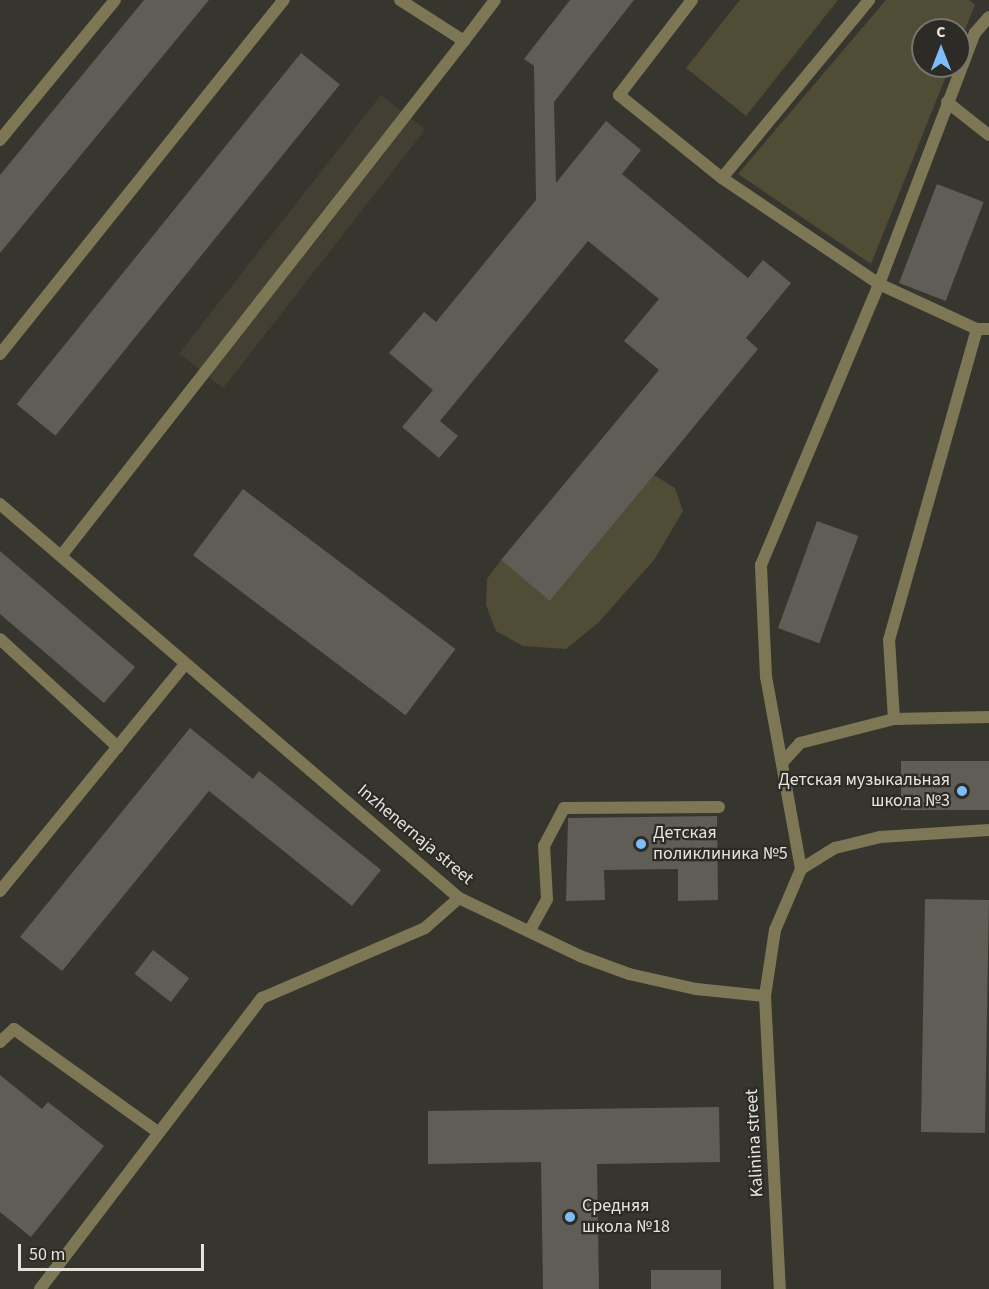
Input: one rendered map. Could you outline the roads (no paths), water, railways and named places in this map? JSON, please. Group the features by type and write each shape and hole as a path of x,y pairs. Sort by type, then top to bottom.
{"street":[{"path":"0,140 115,0"},
{"path":"0,354 284,0"},
{"path":"400,0 464,41"},
{"path":"62,556 495,0"},
{"path":"692,0 619,95 722,178 879,284 983,329 889,640 894,719"},
{"path":"722,178 868,0"},
{"path":"765,996 775,930 801,869 766,677 761,565 879,284 975,33 989,17"},
{"path":"947,102 989,135"},
{"name":"Inzhenernaja street","path":"0,504 459,898 530,930 580,956 629,974 696,989 765,996"},
{"path":"0,639 118,747"},
{"path":"0,891 185,664"},
{"path":"782,763 800,743 894,719 989,717"},
{"path":"530,930 547,899 544,846 564,808 719,807"},
{"path":"801,869 835,848 880,837 989,830"},
{"path":"40,1289 262,998 425,928 459,898"},
{"name":"Kalinina street","path":"765,996 780,1289"},
{"path":"0,1042 14,1029 158,1132"}],"place":[{"name":"Детская музыкальная школа №3","path":"962,791"},
{"name":"Детская поликлиника №5","path":"641,844"},
{"name":"Средняя школа №18","path":"570,1217"}]}
